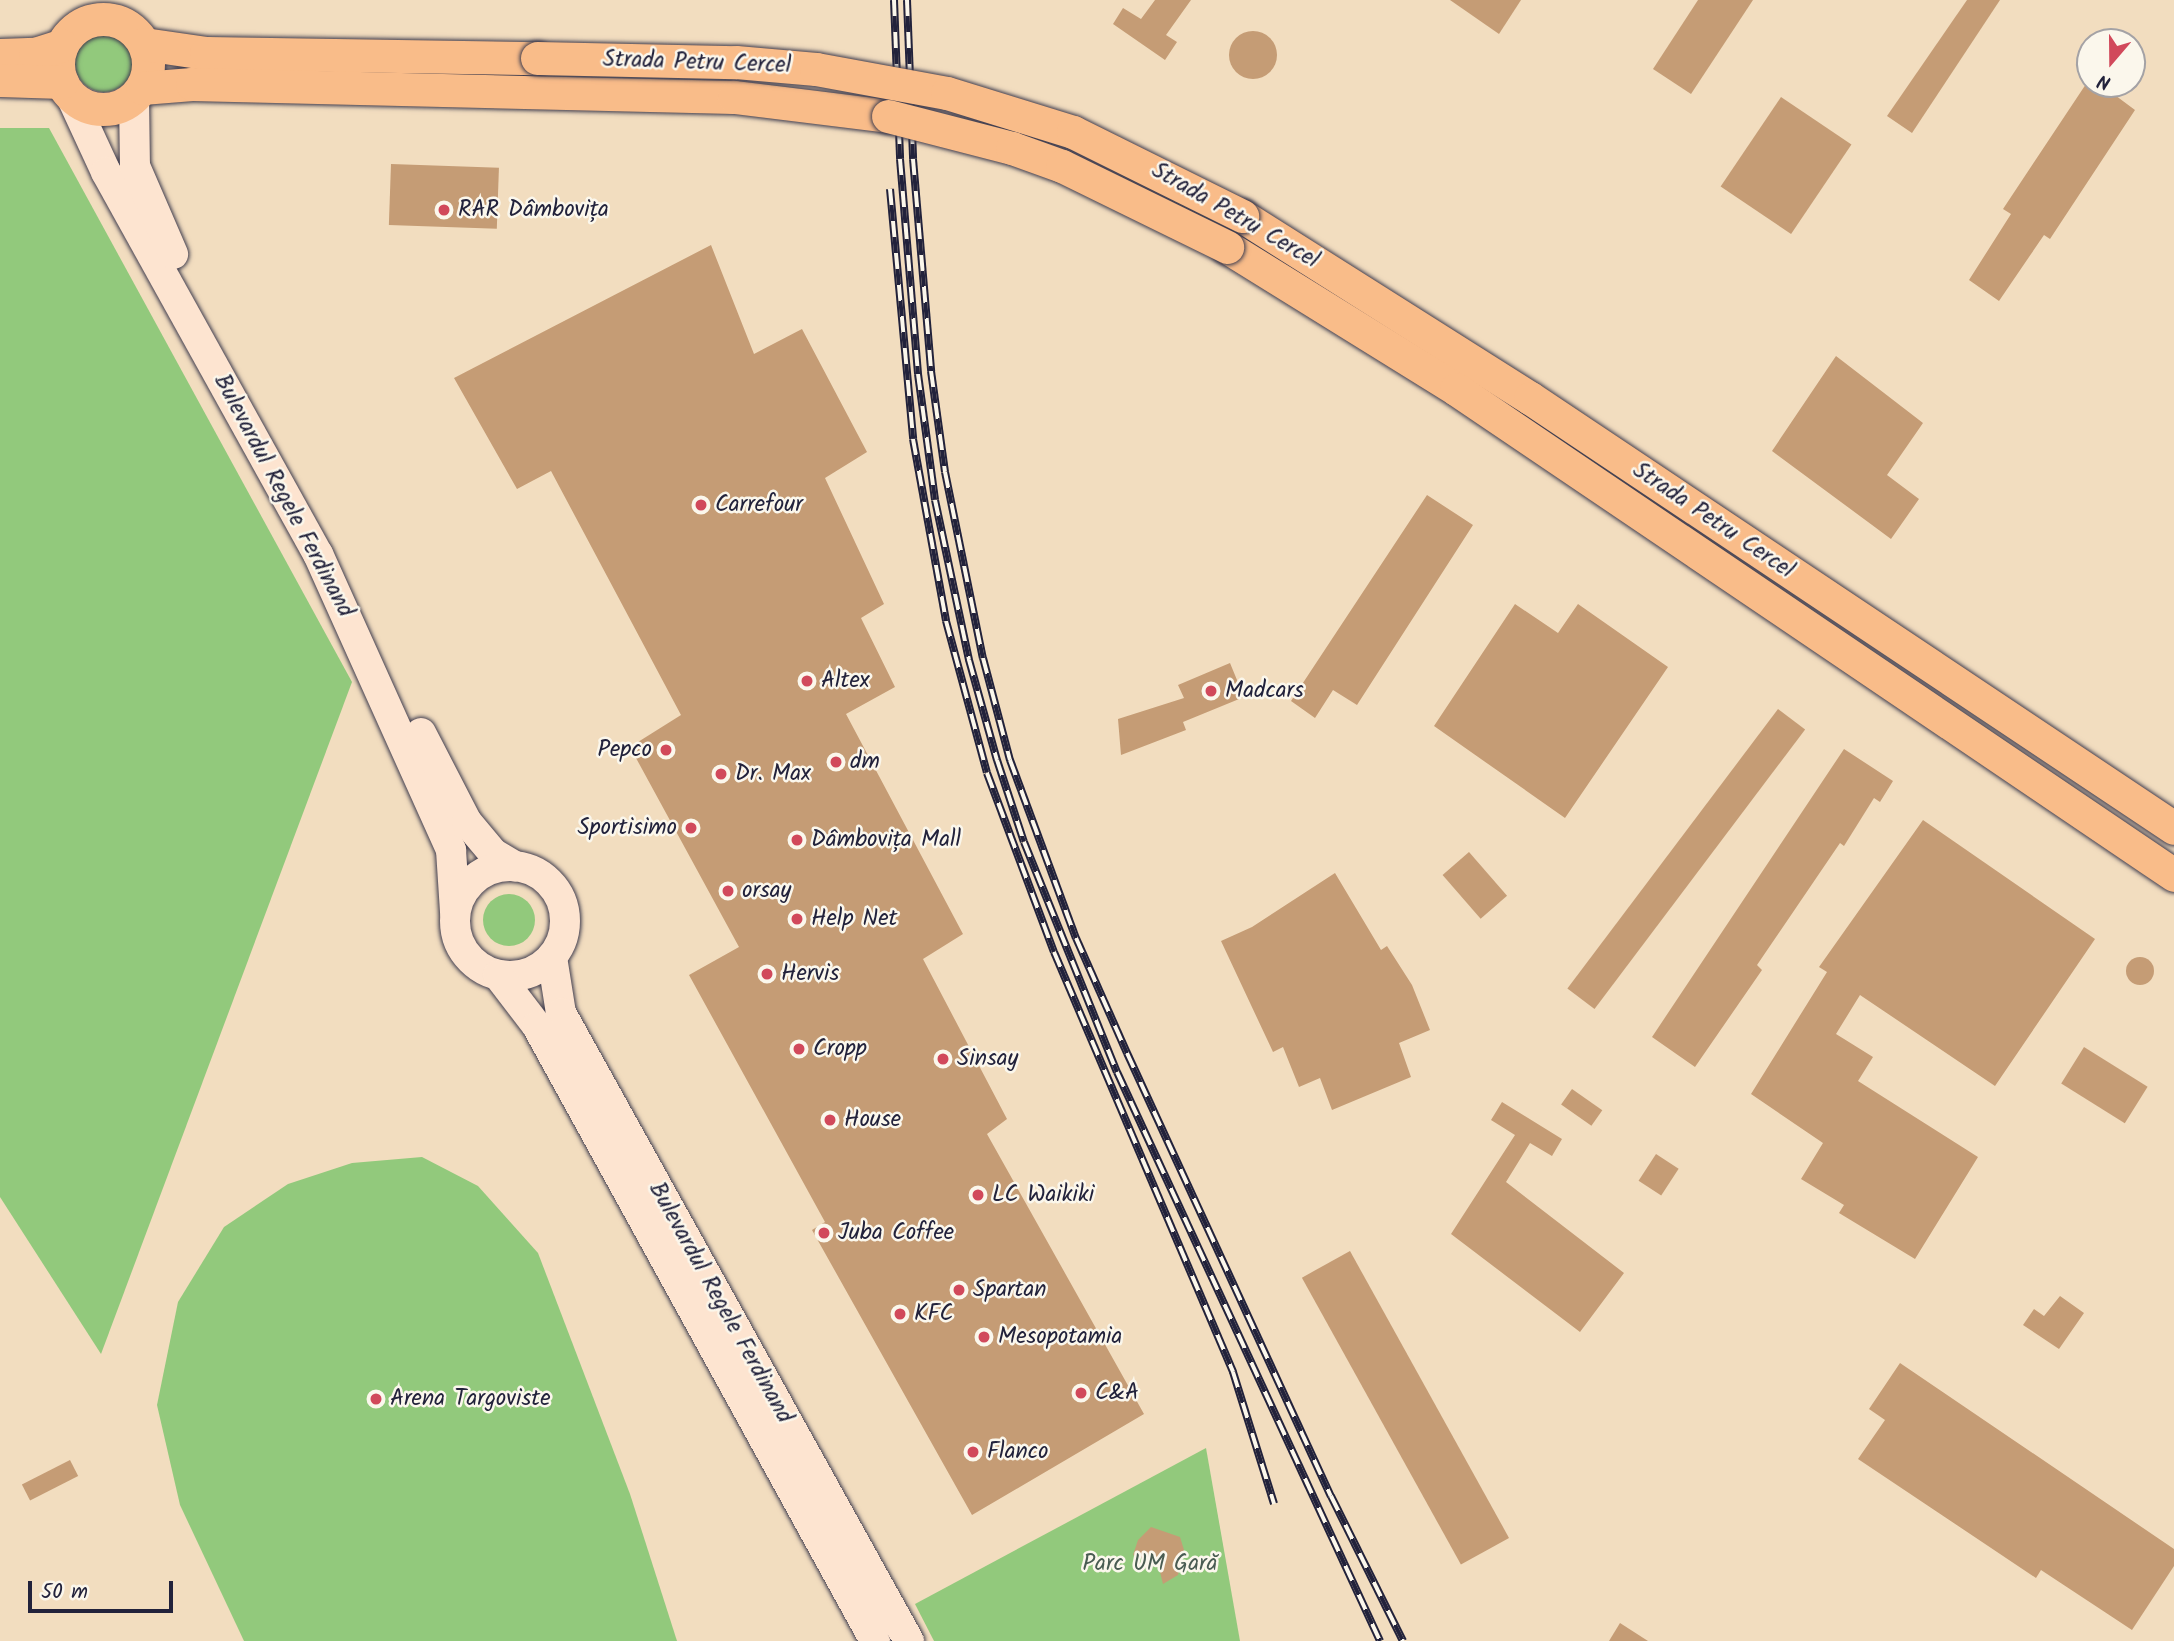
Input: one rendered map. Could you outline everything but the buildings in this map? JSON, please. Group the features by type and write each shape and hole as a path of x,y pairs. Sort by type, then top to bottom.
{"main road":[{"path":"66,88 59,57 62,45 79,26 103,19 127,26 144,44 148,66 138,92"},
{"name":"Strada Petru Cercel","path":"144,44 217,54 762,64 874,78 947,93 1073,132 1242,216 1530,398 2174,828"},
{"path":"0,55 35,54 62,45"},
{"name":"Strada Petru Cercel","path":"0,80 66,88 94,108 122,105 138,92 192,84 734,97 888,116 1012,148 1062,166 1227,247 1456,389 2174,875"},
{"name":"Bulevardul Regele Ferdinand","path":"66,88 106,172 324,566 452,850 459,943 469,958 498,975 533,1019 875,1641"},
{"name":"Bulevardul Regele Ferdinand","path":"138,92 135,166 198,307 467,822 494,853 514,866"},
{"path":"1863,664 1883,634"},
{"path":"455,912 470,882 491,870 514,866 542,876 560,897 565,927 552,957 524,975 498,975"},
{"name":"Bulevardul Regele Ferdinand","path":"552,957 561,1013 909,1641"}],"green space":[{"path":"104,34 120,39 128,47 133,63 128,79 120,87 104,92 88,87 80,79 75,63 80,47 88,39"},
{"path":"0,128 49,128 352,682 101,1354 0,1197"},
{"path":"509,894 519,896 527,902 533,910 533,930 527,938 519,944 509,946 499,944 491,938 485,930 483,920 485,910 491,902 499,896"},
{"name":"Arena Targoviste","path":"422,1157 478,1186 538,1253 630,1494 677,1641 244,1641 180,1505 157,1405 178,1302 224,1227 288,1184 352,1163"},
{"name":"Parc UM Gară","path":"1206,1448 1240,1641 934,1641 915,1604"}],"railway":[{"path":"894,0 900,159 918,374 935,500 969,660 997,760 1024,842 1117,1072 1380,1641"},
{"path":"907,0 913,159 931,371 945,472 983,658 1010,760 1076,938 1127,1053 1331,1496 1403,1641"},
{"path":"890,189 913,439 946,621 987,773 1054,952 1233,1372 1274,1504"}],"place":[{"name":"RAR Dâmbovița","path":"444,210"},
{"name":"Carrefour","path":"701,505"},
{"name":"Altex","path":"807,681"},
{"name":"Madcars","path":"1211,691"},
{"name":"Pepco","path":"666,750"},
{"name":"dm","path":"836,762"},
{"name":"Dr. Max","path":"721,774"},
{"name":"Sportisimo","path":"691,828"},
{"name":"Dâmbovița Mall","path":"797,840"},
{"name":"orsay","path":"728,891"},
{"name":"Help Net","path":"797,919"},
{"name":"Hervis","path":"767,974"},
{"name":"Cropp","path":"799,1049"},
{"name":"Sinsay","path":"943,1059"},
{"name":"House","path":"830,1120"},
{"name":"LC Waikiki","path":"978,1195"},
{"name":"Juba Coffee","path":"824,1233"},
{"name":"Spartan","path":"959,1290"},
{"name":"KFC","path":"900,1314"},
{"name":"Mesopotamia","path":"984,1337"},
{"name":"C&A","path":"1081,1393"},
{"name":"Arena Targoviste","path":"376,1399"},
{"name":"Flanco","path":"973,1452"}]}
